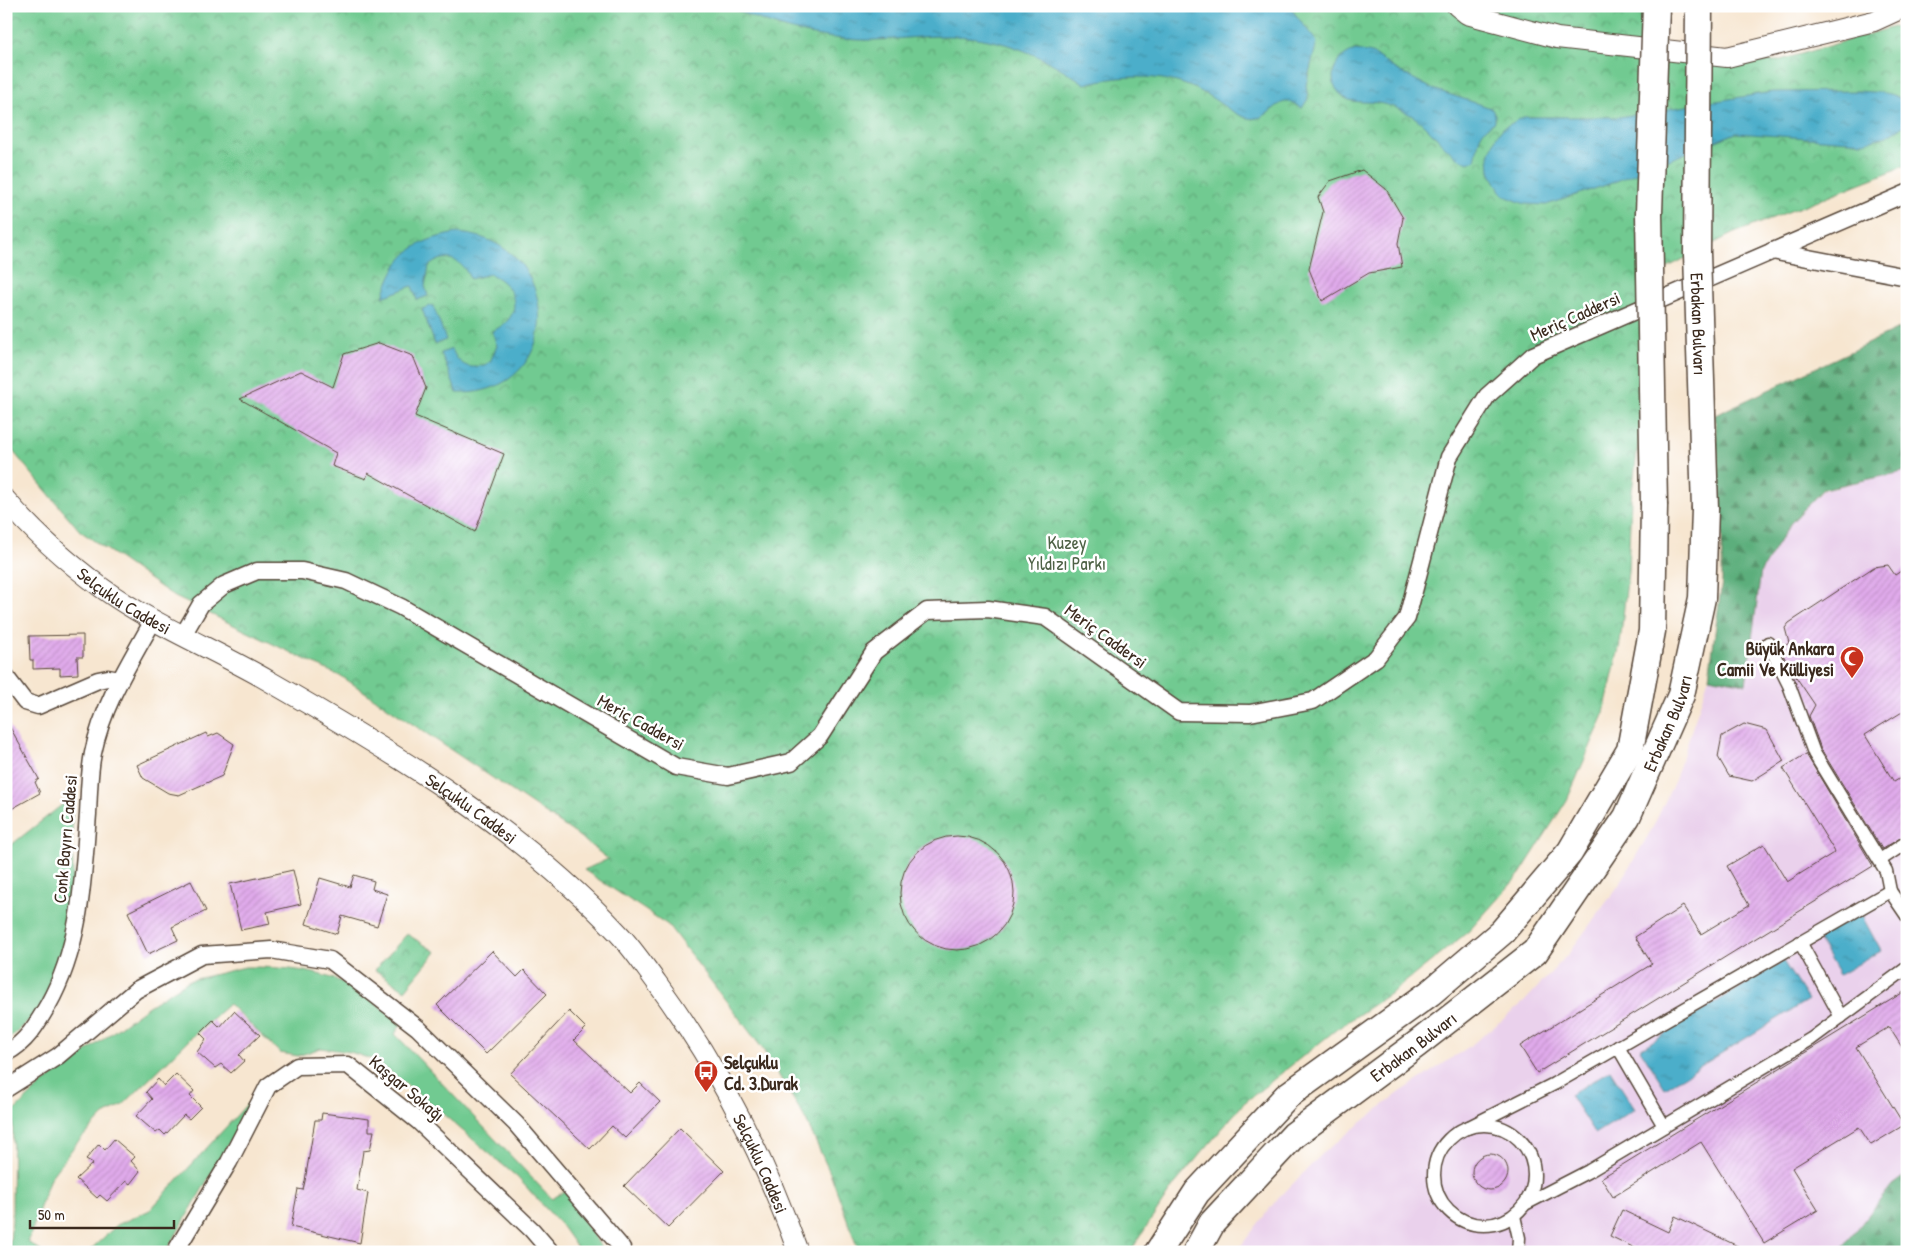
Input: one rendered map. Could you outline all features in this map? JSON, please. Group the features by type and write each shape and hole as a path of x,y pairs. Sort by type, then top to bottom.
{"highway":[{"name":"Erbakan Bulvarı","path":"1158,1252 1197,1192 1287,1096 1430,993 1502,932 1570,852 1630,750 1652,631 1654,505 1649,213 1656,6"},
{"name":"Erbakan Bulvarı","path":"1196,1252 1212,1223 1294,1135 1417,1044 1535,952 1626,817 1681,695 1702,598 1705,509 1697,253 1699,6"}],"street":[{"path":"1457,6 1467,14 1556,38 1727,57 1874,22 1907,6"},
{"name":"Meriç Caddersi","path":"183,635 201,604 224,585 257,571 302,571 346,581 401,608 676,766 728,776 790,762 820,736 874,652 927,611 988,609 1046,617 1178,712 1250,714 1313,701 1376,658 1407,618 1448,457 1487,396 1534,355 1907,193"},
{"path":"1772,251 1907,277"},
{"name":"Selçuklu Caddesi","path":"6,500 34,532 103,589 183,635 268,680 384,750 488,818 533,855 620,935 669,1000 718,1075 782,1208 798,1252"},
{"name":"Conk Bayırı Caddesi","path":"6,1053 28,1037 40,1019 51,1000 72,944 82,890 93,753 107,707 154,619"},
{"path":"1768,643 1789,685 1814,754 1880,860 1886,871 1890,891 1907,916"},
{"path":"6,678 25,702 38,706 98,680 108,678 120,680"},
{"path":"1880,860 1907,842"},
{"path":"1890,891 1554,1084 1457,1132 1445,1143 1437,1157 1433,1173 1435,1189 1442,1203 1454,1215 1468,1223 1484,1226 1500,1223 1514,1216 1527,1203 1589,1171 1811,1039 1907,968"},
{"path":"1800,942 1841,1017"},
{"path":"6,1089 58,1056 136,990 202,955 271,950 330,960 418,1028 516,1124 622,1248"},
{"path":"1618,1047 1664,1126"},
{"name":"Kaşgar Sokağı","path":"175,1252 229,1162 268,1086 297,1066 331,1065 348,1065 418,1121 532,1230 550,1252"},
{"path":"1467,1128 1489,1124 1506,1129 1520,1139 1530,1153 1535,1170 1534,1187 1527,1203"},
{"path":"1514,1216 1519,1238 1518,1252"}],"shaded area":[{"path":"1907,471 1907,1174 1892,1185 1839,1252 1236,1252 1275,1202 1325,1151 1399,1093 1470,1046 1500,1022 1525,1001 1569,953 1619,885 1653,827 1675,780 1709,677 1746,684 1761,571 1790,524 1823,490"}],"green space":[{"name":"Kuzey Yıldızı Parkı","path":"6,6 1647,6 1644,61 1777,61 1907,23 1907,165 1732,234 1641,281 1646,384 1631,499 1628,571 1620,644 1603,717 1567,800 1520,874 1469,931 1394,991 1337,1029 1244,1103 1174,1185 1130,1252 859,1252 831,1175 805,1118 762,1048 668,925 584,870 608,859 576,834 344,678 175,597 80,531 6,443"},
{"path":"1907,325 1907,471 1823,489 1790,524 1761,571 1746,684 1709,677 1722,581 1722,534 1715,415"},
{"path":"72,797 73,882 65,960 37,1014 9,1039 6,1039 6,849"},
{"path":"407,934 436,952 405,990 375,970"},
{"path":"245,967 298,970 323,975 362,993 402,1023 395,1034 552,1199 565,1191 604,1252 580,1252 561,1225 517,1177 430,1103 374,1060 350,1052 321,1048 298,1056 280,1053 229,1004 192,1037 123,1105 104,1115 76,1144 50,1178 28,1242 42,1252 9,1252 12,1221 13,1112 41,1085 147,1007 188,981"},
{"path":"259,1091 166,1252 88,1252 117,1225 150,1210"},
{"path":"1907,1174 1907,1252 1839,1252 1892,1185"}],"water":[{"path":"728,6 1289,6 1317,42 1306,85 1308,99 1302,108 1292,103 1283,102 1265,115 1252,119 1239,115 1190,86 1176,82 1146,77 1130,77 1085,84 1039,57 1006,44 988,40 952,36 872,40 830,37 785,28"},
{"path":"1356,50 1372,53 1395,69 1433,89 1491,108 1495,114 1495,122 1482,134 1475,160 1468,163 1460,159 1446,148 1428,128 1406,112 1392,106 1374,102 1349,100 1338,92 1333,78 1337,63 1348,53"},
{"path":"1859,91 1886,93 1898,97 1907,106 1905,125 1887,136 1864,142 1736,133 1609,184 1546,205 1525,204 1507,197 1500,191 1490,172 1489,155 1496,137 1503,128 1523,117 1619,117 1772,92"},
{"path":"457,233 493,242 519,261 534,287 540,317 535,346 519,370 493,387 457,393 441,353 452,349 458,360 472,367 478,367 490,362 497,346 492,331 502,325 513,311 514,302 512,294 507,287 490,274 470,279 467,272 458,262 441,259 429,266 425,286 428,296 417,300 412,286 383,297 394,270 408,252 429,240"},
{"path":"433,305 446,340 435,344 422,309"},
{"path":"1861,914 1881,951 1839,975 1817,937"},
{"path":"1783,961 1808,1000 1665,1088 1640,1049"},
{"path":"1610,1070 1635,1109 1595,1134 1570,1095"}],"building":[{"path":"1362,170 1386,189 1403,218 1398,243 1402,267 1369,273 1322,301 1309,269 1323,212 1318,197 1330,181"},
{"path":"379,343 413,356 426,388 415,416 504,454 475,532 368,473 366,479 332,466 336,453 240,399 301,371 333,387 344,354"},
{"name":"Büyük Ankara Camii Ve Külliyesi","path":"1888,565 1895,575 1907,567 1907,709 1865,735 1894,782 1907,774 1907,834 1882,849 1821,749 1809,716 1815,705 1790,668 1780,649 1789,643 1785,628 1789,623 1874,567"},
{"path":"83,635 83,657 77,657 78,674 60,675 60,668 33,669 33,660 30,660 29,636"},
{"path":"6,720 39,779 35,782 40,793 6,812"},
{"path":"1744,724 1767,730 1784,761 1752,781 1729,776 1718,757 1722,736"},
{"path":"206,733 208,737 218,733 234,744 222,776 179,795 168,793 143,778 137,765"},
{"path":"1806,754 1873,866 1537,1073 1520,1046 1652,964 1635,937 1683,906 1701,934 1749,905 1727,866 1764,844 1787,882 1835,852 1783,768"},
{"path":"957,836 979,840 997,853 1010,871 1014,893 1010,915 997,933 979,946 957,950 935,946 917,933 904,915 900,893 904,871 917,853 935,840"},
{"path":"293,870 301,904 267,912 270,924 241,930 230,884"},
{"path":"354,875 374,881 372,889 387,894 377,926 342,916 337,934 306,924 320,878 350,887"},
{"path":"191,881 206,911 172,927 178,940 148,954 128,912"},
{"path":"492,951 517,977 524,970 547,994 486,1054 437,1005"},
{"path":"1907,990 1907,1055 1889,1027 1856,1047 1904,1125 1871,1145 1859,1127 1792,1168 1818,1210 1764,1243 1701,1142 1613,1197 1601,1178"},
{"path":"234,1011 260,1035 239,1055 244,1061 231,1073 221,1064 215,1068 197,1052 206,1039 200,1033 213,1020 220,1027"},
{"path":"569,1011 586,1028 574,1040 630,1093 640,1083 660,1102 625,1138 612,1126 590,1149 510,1074"},
{"path":"176,1074 194,1091 190,1096 201,1107 189,1119 184,1115 165,1135 160,1130 156,1133 136,1116 152,1099 146,1092 158,1079 164,1086"},
{"path":"322,1113 369,1119 369,1131 374,1131 370,1150 363,1151 357,1190 368,1193 360,1243 291,1227 298,1189 303,1190 315,1120 321,1120"},
{"path":"680,1128 724,1171 668,1228 624,1186"},
{"path":"114,1139 135,1157 131,1161 140,1171 130,1184 126,1181 107,1201 100,1195 97,1198 76,1179 93,1163 86,1159 99,1144 105,1150"},
{"path":"1490,1154 1497,1155 1503,1159 1507,1165 1507,1179 1503,1185 1497,1189 1490,1190 1483,1189 1477,1185 1473,1179 1472,1172 1473,1165 1477,1159 1483,1155"},
{"path":"1622,1210 1668,1232 1675,1216 1750,1252 1643,1252 1610,1236"}],"place":[{"name":"Büyük Ankara Camii Ve Külliyesi","path":"1852,679"},
{"name":"Selçuklu Cd. 3.Durak","path":"706,1093"}]}
